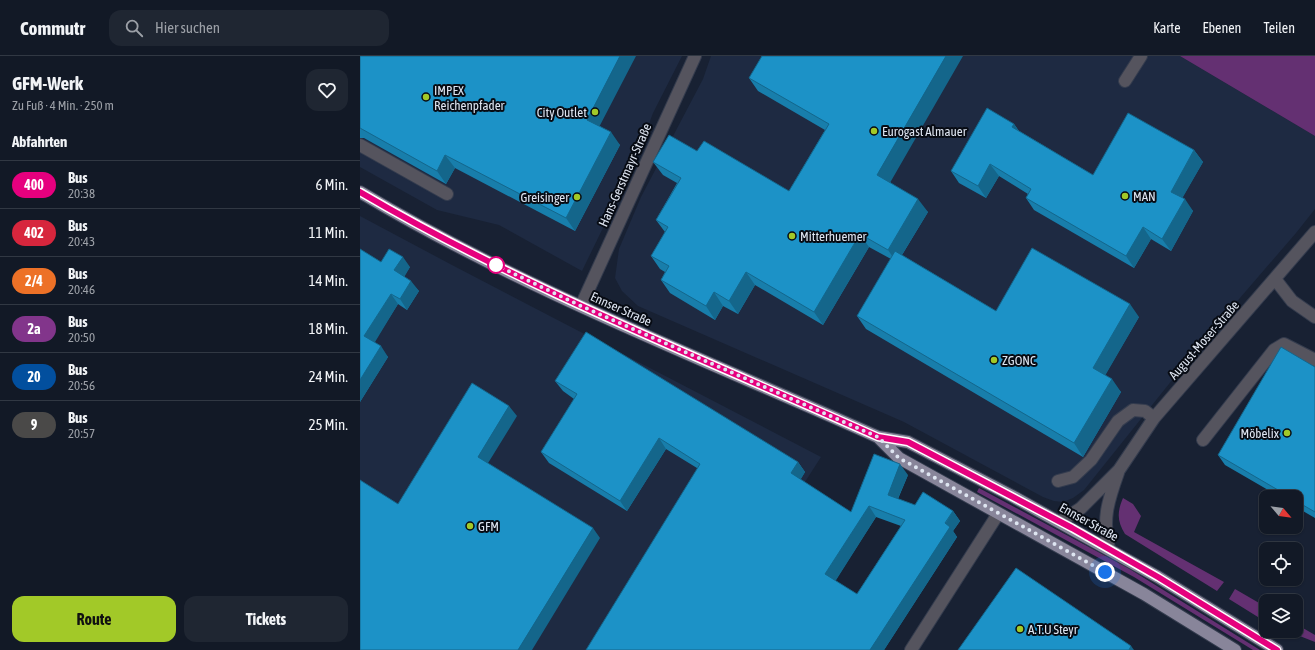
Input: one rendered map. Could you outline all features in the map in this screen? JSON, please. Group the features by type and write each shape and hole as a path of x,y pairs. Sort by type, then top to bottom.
{"main road":[{"name":"Ennser Straße","path":"360,192 431,232 581,306 878,437 908,442 1109,549 1277,650"},
{"name":"Ennser Straße","path":"878,437 899,458 1144,594 1235,650"}],"street":[{"name":"Hans-Gerstmayr-Straße","path":"581,306 695,56"},
{"path":"1125,81 1141,56"},
{"path":"360,145 447,194"},
{"name":"August-Moser-Straße","path":"1060,522 1081,508 1119,470 1154,418 1315,232"},
{"path":"1275,279 1292,301 1315,317"},
{"path":"1203,440 1274,350 1284,344 1315,360"},
{"path":"1058,481 1073,477 1091,460 1118,421 1132,410 1145,411 1154,418"},
{"name":"August-Moser-Straße","path":"1109,549 1105,535 1105,519 1108,500 1119,470"},
{"path":"911,650 998,514"}],"shaded area":[{"path":"360,56 682,56 653,113 635,162 582,271 499,225 437,210 360,167"},
{"path":"711,56 1180,56 1315,136 1315,209 1209,334 1084,490 1073,498 1063,502 1054,501 1043,497 904,422 638,306 622,291 615,278 619,249 641,197 703,79"},
{"path":"1180,56 1315,56 1315,136"},
{"name":"GFM","path":"360,216 821,457 730,599 813,650 360,650"},
{"path":"979,488 1128,568 1260,650 1253,650 1134,577 977,492"},
{"path":"1123,498 1133,504 1141,516 1134,532 1224,582 1217,591 1125,534 1119,521 1119,512"},
{"path":"1235,589 1259,603 1259,618 1229,599"},
{"path":"1303,628 1315,635 1315,642 1303,637"}],"building":[{"path":"360,56 620,56 587,120 611,132 566,218 445,155 437,171 360,128"},
{"path":"762,56 946,56 877,175 918,199 888,250 860,234 814,312 746,272 729,301 714,292 706,306 661,280 669,266 651,256 668,227 656,220 681,178 653,162 669,135 697,151 704,141 789,191 829,124 749,78"},
{"path":"987,108 1014,124 1012,127 1093,175 1128,113 1194,150 1171,192 1185,199 1162,239 1143,227 1126,256 1026,198 1031,189 990,164 978,186 951,171"},
{"path":"1032,248 1130,304 1093,368 1112,379 1074,443 857,316 895,251 996,311"},
{"path":"360,249 381,262 389,249 403,257 394,270 411,281 400,299 391,294 364,336 381,346 360,380"},
{"path":"586,332 798,462 791,473 851,512 874,454 900,464 888,495 915,505 923,492 953,511 945,523 950,527 870,650 586,650 700,464 659,438 620,501 541,452 577,394 555,381","holes":["869,506 905,520 857,594 825,574"]},
{"path":"1281,347 1315,367 1315,512 1303,505 1303,490 1278,490 1218,455"},
{"name":"GFM","path":"472,383 509,406 478,457 593,528 518,650 360,650 360,480 398,504"},
{"path":"1016,568 1131,646 1129,650 958,650"}],"bus line":[{"name":"400","path":"360,192 382,206 424,228 581,306 878,437 908,442 1072,528 1158,577 1245,632 1277,650"}],"place":[{"name":"IMPEX Reichenpfader","path":"426,97"},
{"name":"City Outlet","path":"595,112"},
{"name":"Eurogast Almauer","path":"874,131"},
{"name":"MAN","path":"1125,196"},
{"name":"Greisinger","path":"577,197"},
{"name":"Mitterhuemer","path":"792,236"},
{"name":"ZGONC","path":"994,360"},
{"name":"Möbelix","path":"1287,433"},
{"name":"GFM","path":"470,526"},
{"name":"A.T.U Steyr","path":"1020,629"}],"route":[{"path":"496,265 581,306 878,437 899,458 1105,572"}]}
